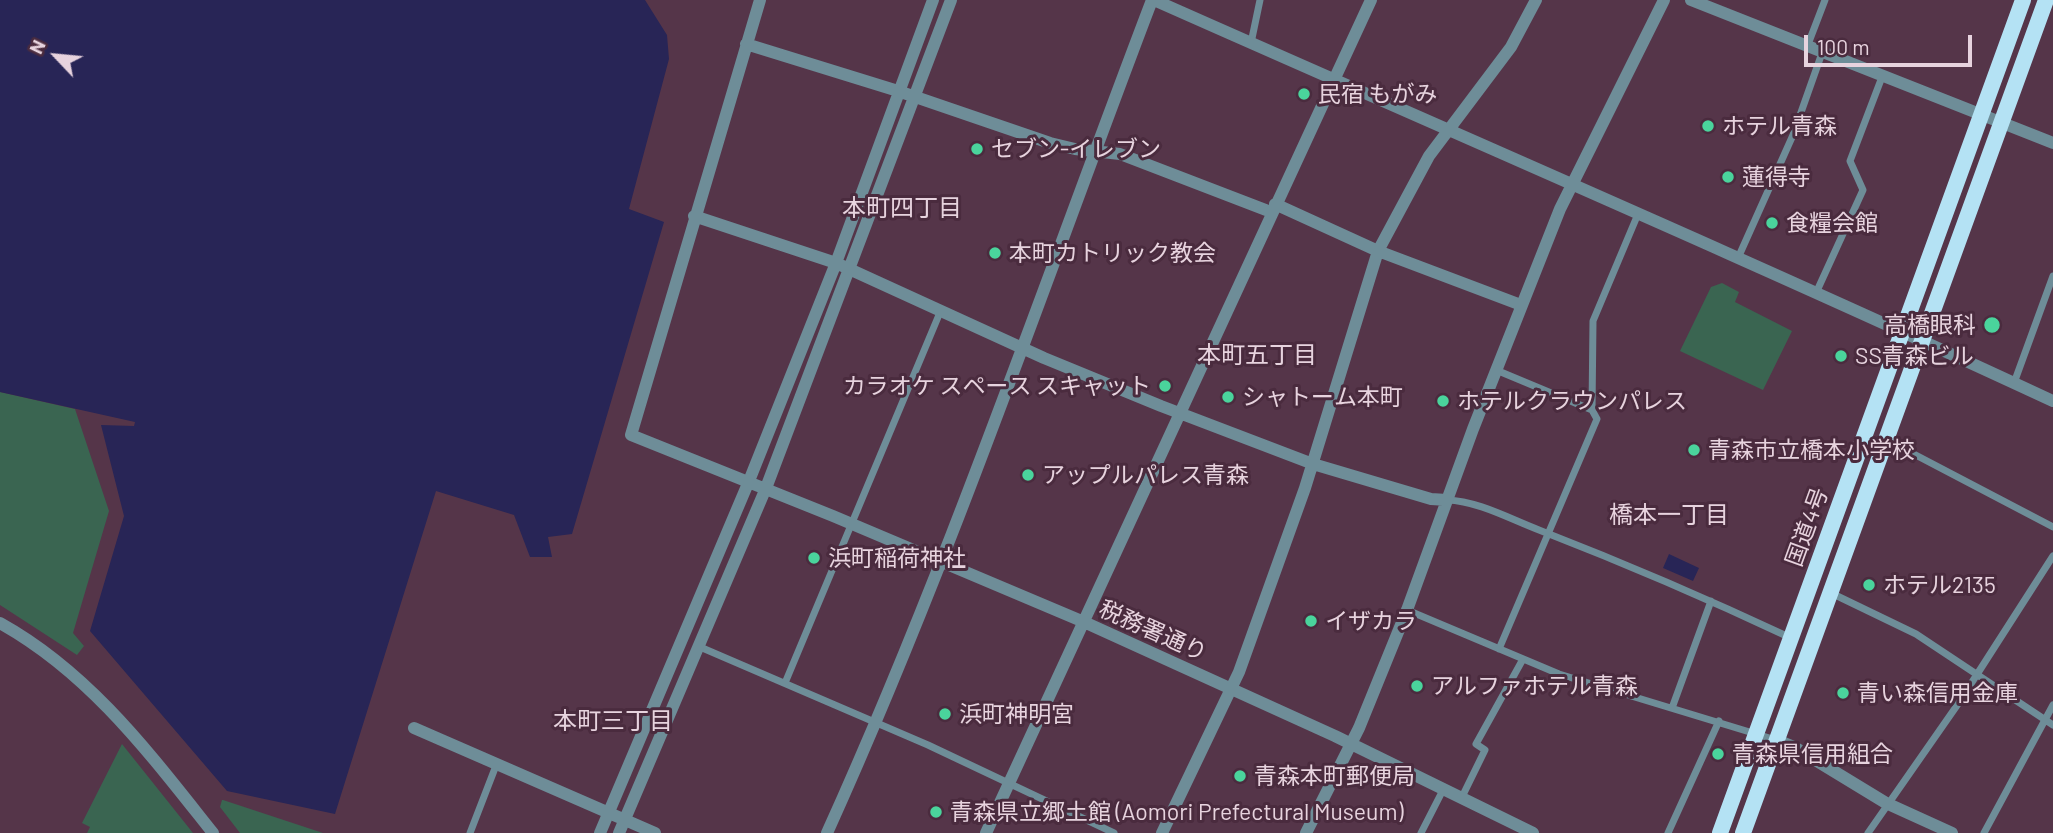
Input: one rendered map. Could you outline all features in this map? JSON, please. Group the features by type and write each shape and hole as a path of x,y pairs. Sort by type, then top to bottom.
{"highway":[{"name":"国道4号","path":"1720,833 2023,0"},
{"name":"国道4号","path":"1743,833 2046,0"}],"street":[{"name":"税務署通り","path":"760,0 629,430 634,439 749,481 1084,622 1351,744 1533,833"},
{"path":"600,833 749,481 836,263 933,0"},
{"path":"619,833 766,488 851,270 951,0"},
{"path":"827,833 877,723 1024,348 1153,0 1446,131 1572,183 2053,401"},
{"path":"1251,43 1260,0"},
{"path":"986,833 1178,412 1371,0"},
{"path":"1162,833 1232,689 1313,464 1378,251 1446,131 1511,47 1536,0"},
{"path":"1306,833 1351,744 1407,610 1521,305 1572,183 1664,0"},
{"path":"1691,0 2053,143"},
{"path":"1807,47 1825,0"},
{"path":"746,44 915,96 1050,143 1119,154 1273,208 1521,305"},
{"path":"1738,258 1793,135 1822,53"},
{"path":"1816,293 1863,190 1850,161 1882,77"},
{"path":"1499,649 1597,419 1592,410 1593,321 1638,214"},
{"path":"694,216 836,263 1024,348 1313,464 1431,499 1465,502 1549,534 1711,601 1792,638"},
{"path":"2014,383 2053,276"},
{"path":"785,683 941,309"},
{"path":"1496,370 1592,410"},
{"path":"1887,440 2053,527"},
{"path":"1868,833 1886,803 1978,673 2053,556"},
{"path":"1831,593 1916,634 2049,722"},
{"path":"1672,708 1711,601"},
{"path":"1407,610 1523,659 1777,740 1794,747 1886,803 1952,833"},
{"path":"0,622 58,661 101,699 213,833"},
{"path":"700,647 877,723 1114,833"},
{"path":"1462,797 1485,750 1476,744 1523,659"},
{"path":"1984,833 2049,722 2053,705"},
{"path":"1668,833 1719,721"},
{"path":"414,728 655,833"},
{"path":"471,833 497,763"},
{"path":"1421,833 1444,789"}],"green space":[{"path":"1722,283 1739,292 1735,302 1792,331 1763,390 1680,351 1711,287"},
{"path":"0,392 75,409 109,511 73,633 84,646 77,655 0,605"},
{"path":"122,744 193,833 87,833 90,827 82,823"},
{"path":"222,800 323,833 240,833 220,807"}],"shaded area":[{"path":"0,0 645,0 667,35 669,59 629,209 664,222 572,534 548,537 552,557 530,557 514,515 436,491 335,814 227,791 90,631 124,516 101,425 134,426 135,422 0,392"},
{"path":"1669,554 1699,568 1693,581 1663,568"}],"place":[{"name":"民宿 もがみ","path":"1304,94"},
{"name":"ホテル青森","path":"1708,126"},
{"name":"セブン-イレブン","path":"977,149"},
{"name":"蓮得寺","path":"1728,177"},
{"name":"食糧会館","path":"1772,223"},
{"name":"本町カトリック教会","path":"995,253"},
{"name":"高橋眼科","path":"1992,325"},
{"name":"SS青森ビル","path":"1841,356"},
{"name":"カラオケ スペース スキャット","path":"1165,386"},
{"name":"シャトーム本町","path":"1228,397"},
{"name":"ホテルクラウンパレス","path":"1443,401"},
{"name":"青森市立橋本小学校","path":"1694,450"},
{"name":"アップルパレス青森","path":"1028,475"},
{"name":"浜町稲荷神社","path":"814,558"},
{"name":"ホテル2135","path":"1869,585"},
{"name":"イザカラ","path":"1311,621"},
{"name":"アルファホテル青森","path":"1417,686"},
{"name":"青い森信用金庫","path":"1843,693"},
{"name":"浜町神明宮","path":"945,714"},
{"name":"青森県信用組合","path":"1718,754"},
{"name":"青森本町郵便局","path":"1240,776"},
{"name":"青森県立郷土館 (Aomori Prefectural Museum)","path":"936,812"}],"district":[{"name":"本町四丁目","path":"902,208"},
{"name":"本町五丁目","path":"1257,355"},
{"name":"橋本一丁目","path":"1669,515"},
{"name":"本町三丁目","path":"613,721"}]}
